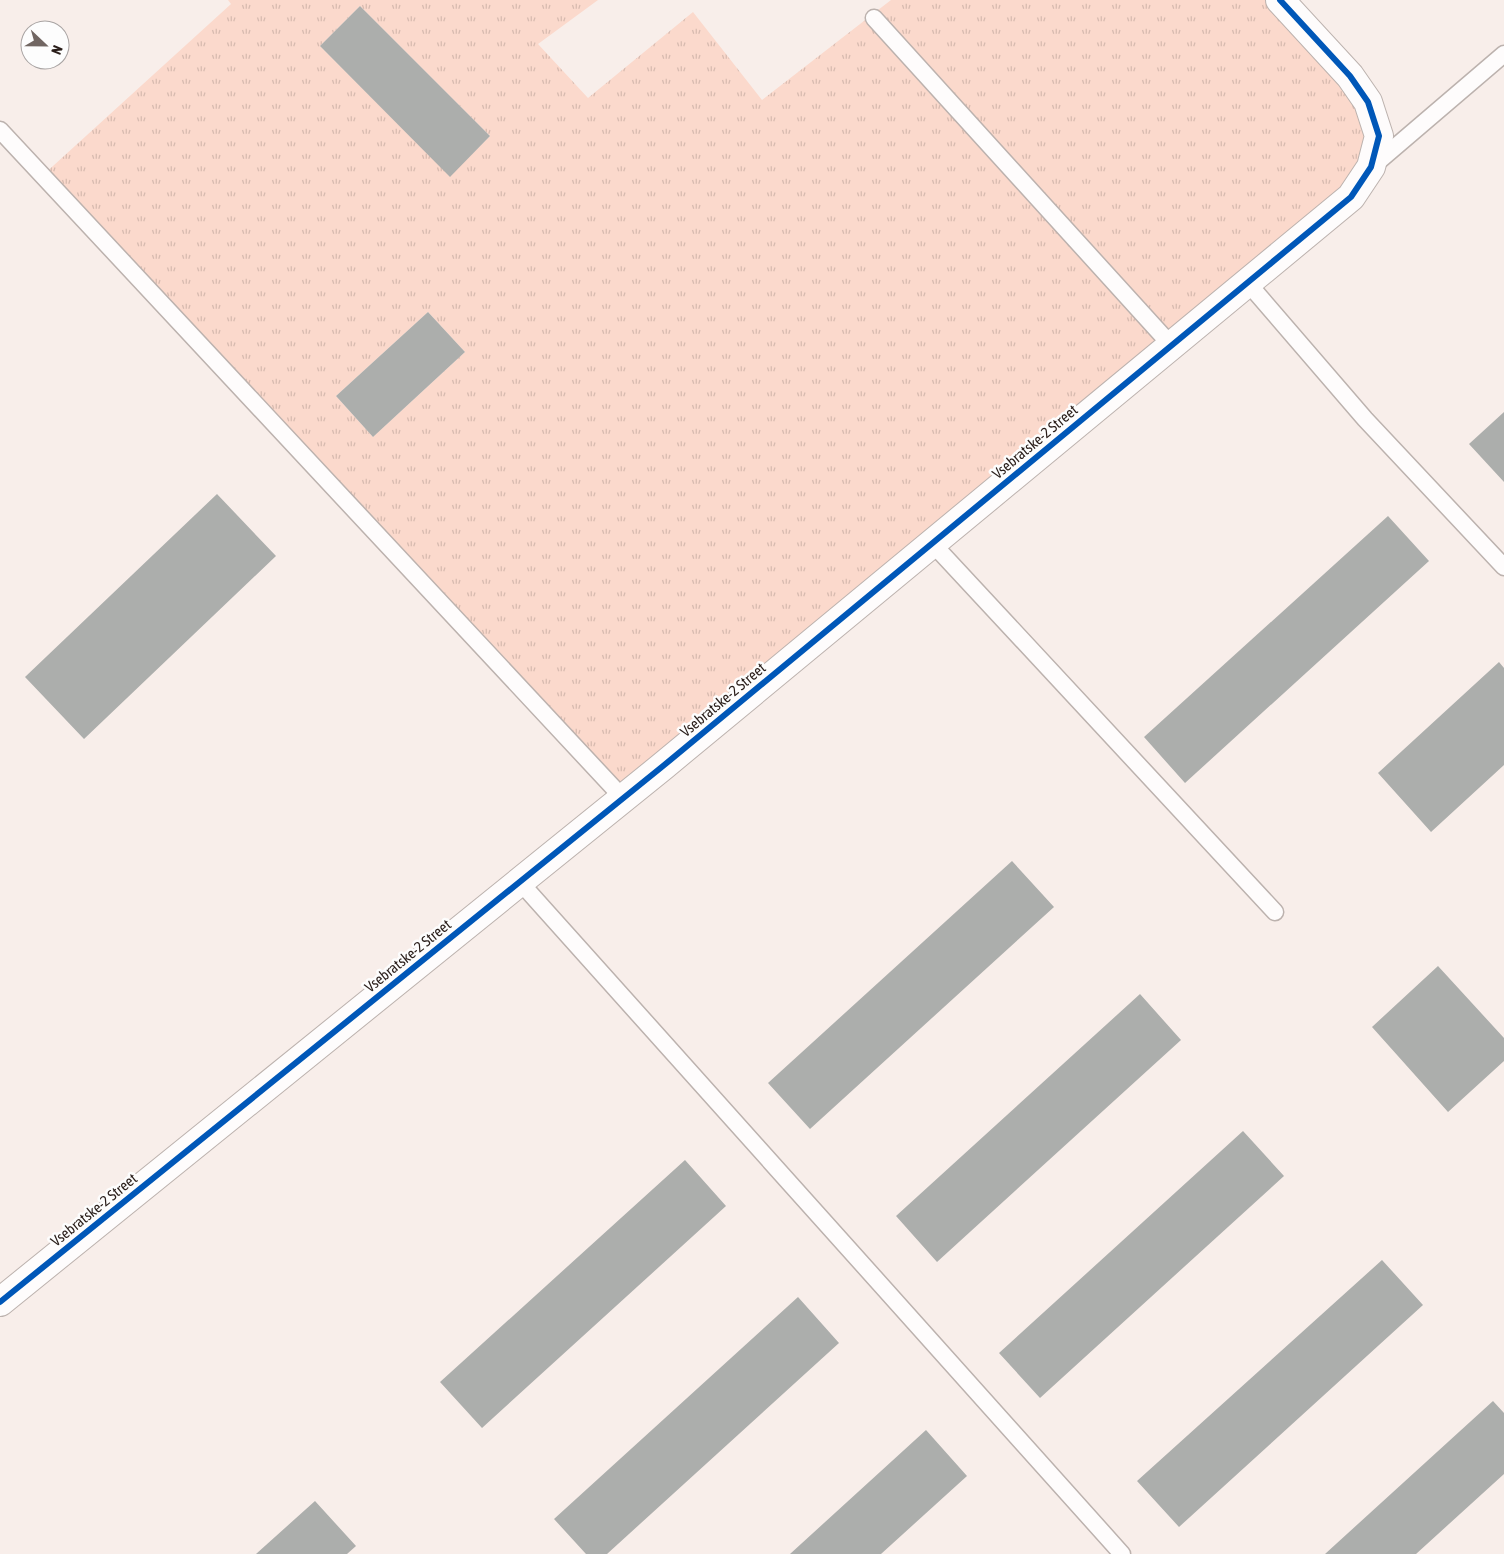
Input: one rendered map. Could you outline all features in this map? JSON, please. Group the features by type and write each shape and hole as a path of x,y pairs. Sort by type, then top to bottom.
{"street":[{"name":"Vsebratske-2 Street","path":"0,1302 624,798 1351,196 1371,167 1378,136 1368,102 1350,76 1280,0"}],"lane":[{"path":"874,18 1171,345"},
{"path":"1371,167 1504,54"},
{"path":"0,130 624,798"},
{"path":"1247,282 1365,419 1504,567"},
{"path":"932,543 1276,912"},
{"path":"520,882 1122,1554"}],"green space":[{"path":"228,0 598,0 538,44 588,98 693,12 762,100 891,0 1280,0 1368,102 1371,167 623,798 42,176 231,4","holes":["360,6 490,136 450,176 320,46","428,312 465,352 373,437 336,396"]}],"building":[{"path":"360,6 490,136 450,177 320,46"},
{"path":"428,312 465,352 373,437 336,396"},
{"path":"1504,412 1504,482 1469,444"},
{"path":"217,494 276,556 84,739 25,677"},
{"path":"1388,516 1429,561 1185,783 1144,737"},
{"path":"1499,662 1504,668 1504,765 1431,832 1378,773"},
{"path":"1012,861 1054,907 810,1129 768,1083"},
{"path":"1438,966 1504,1038 1504,1061 1448,1112 1372,1027"},
{"path":"1140,994 1181,1040 937,1262 896,1216"},
{"path":"1243,1131 1284,1176 1040,1398 999,1353"},
{"path":"685,1160 726,1206 482,1428 440,1382"},
{"path":"1382,1260 1423,1305 1179,1527 1137,1481"},
{"path":"798,1297 839,1343 607,1554 586,1554 554,1519"},
{"path":"1493,1401 1504,1413 1504,1474 1416,1554 1325,1554"},
{"path":"926,1430 967,1476 881,1554 790,1554"},
{"path":"315,1501 356,1546 347,1554 256,1554"}],"cycle path":[{"path":"0,1302 663,766 1351,197 1371,167 1379,136 1368,102 1350,76 1280,0"}]}
